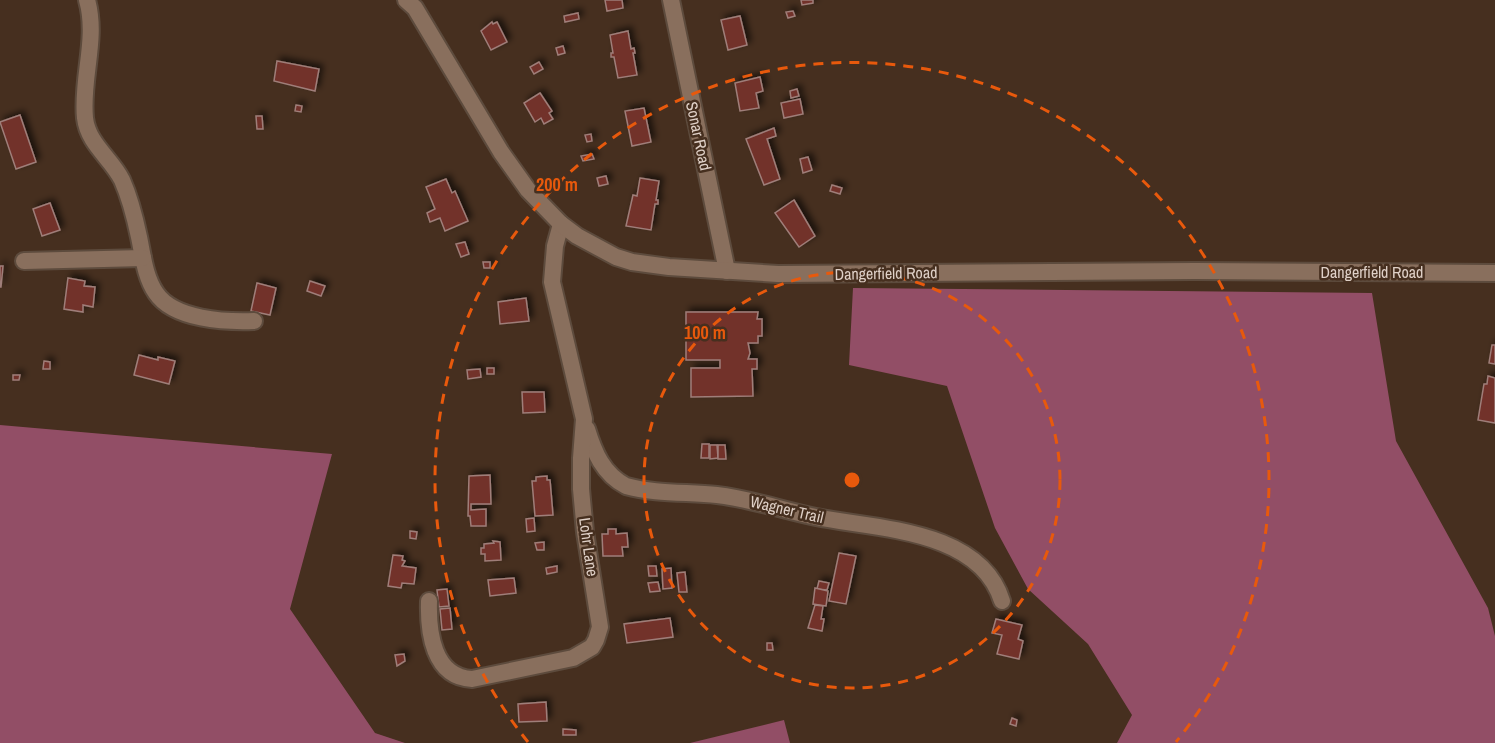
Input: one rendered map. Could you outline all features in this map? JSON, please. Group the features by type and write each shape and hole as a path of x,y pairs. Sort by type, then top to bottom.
{"street":[{"path":"87,0 92,23 85,104 87,128 122,180 136,224 143,258 156,293 169,305 198,317 254,321"},
{"name":"Sonar Road","path":"671,0 728,271"},
{"name":"Dangerfield Road","path":"412,3 506,159 528,190 561,224 593,246 632,262 778,274 1183,271 1495,273"},
{"name":"Lohr Lane","path":"429,601 429,633 433,644 445,667 454,675 462,678 472,679 563,660 587,651 596,640 600,627 585,532 581,489 584,419 552,282 555,246 561,224"},
{"path":"24,261 143,258"},
{"name":"Wagner Trail","path":"584,419 593,447 603,466 618,482 626,486 754,500 815,517 915,534 950,547 973,560 993,580 1002,601"}],"shaded area":[{"path":"853,288 1372,293 1396,441 1488,608 1495,636 1495,743 1117,743 1132,715 1088,644 1028,589 995,528 947,386 849,365"},
{"path":"0,425 332,454 290,609 375,733 405,743 0,743"},
{"path":"784,720 790,743 690,743"}],"building":[{"path":"605,0 622,0 623,8 607,11"},
{"path":"801,0 813,0 813,3 802,5"},
{"path":"793,11 795,16 788,18 786,12"},
{"path":"578,13 579,19 565,22 564,16"},
{"path":"740,16 747,45 728,50 721,20"},
{"path":"492,22 493,24 497,22 507,42 491,50 481,31"},
{"path":"628,31 631,49 634,48 637,75 618,78 614,57 611,57 613,53 610,35"},
{"path":"563,46 565,53 558,55 556,48"},
{"path":"277,61 319,69 315,91 274,81"},
{"path":"539,62 543,69 534,74 530,67"},
{"path":"760,77 763,91 756,93 759,108 740,111 735,83"},
{"path":"797,89 799,96 791,98 790,91"},
{"path":"540,93 552,111 549,113 553,119 544,124 541,118 535,122 524,103"},
{"path":"800,99 803,114 784,118 781,103"},
{"path":"296,105 302,106 301,112 295,111"},
{"path":"644,108 651,142 632,146 625,111"},
{"path":"20,115 36,162 16,169 0,122"},
{"path":"256,116 262,116 263,129 257,129"},
{"path":"774,128 776,136 767,139 780,179 764,185 746,139"},
{"path":"591,134 592,141 587,142 585,135"},
{"path":"592,154 594,159 583,161 581,156"},
{"path":"808,157 812,170 803,173 800,159"},
{"path":"606,176 608,184 599,186 597,178"},
{"path":"640,178 659,181 656,200 658,204 655,204 651,230 626,226 633,195 637,196"},
{"path":"446,179 452,193 455,191 468,221 445,231 440,218 430,222 427,213 435,209 426,187"},
{"path":"832,185 842,188 840,194 830,191"},
{"path":"794,200 815,236 799,247 775,213"},
{"path":"50,203 60,230 42,236 33,209"},
{"path":"465,242 469,254 461,257 456,244"},
{"path":"483,262 490,262 490,268 484,268"},
{"path":"0,266 3,266 1,287 0,287"},
{"path":"68,278 85,281 84,286 95,287 93,307 83,305 83,312 64,309"},
{"path":"310,281 325,286 321,296 307,291"},
{"path":"257,283 276,288 270,315 251,311"},
{"path":"526,298 529,321 500,324 498,302"},
{"path":"686,312 758,312 757,319 762,319 762,336 758,336 758,343 748,343 750,353 748,359 757,359 757,369 752,369 753,396 691,397 691,368 720,368 720,360 686,360"},
{"path":"1492,345 1495,345 1495,364 1489,363"},
{"path":"139,355 158,360 158,357 175,361 169,384 134,375"},
{"path":"44,361 50,362 50,369 43,369"},
{"path":"487,368 494,368 494,374 487,374"},
{"path":"480,369 481,377 468,379 467,370"},
{"path":"13,375 20,375 19,380 13,380"},
{"path":"1488,376 1495,378 1495,423 1478,420 1484,384 1487,384"},
{"path":"522,392 544,392 545,412 523,413"},
{"path":"702,444 709,444 709,458 701,458"},
{"path":"710,445 717,445 718,458 710,459"},
{"path":"718,445 725,445 726,459 718,459"},
{"path":"490,475 491,504 471,504 471,510 486,509 486,526 471,526 470,516 468,516 469,476"},
{"path":"547,476 547,480 550,480 553,515 535,516 532,481 536,481 536,477"},
{"path":"534,518 535,531 527,532 526,519"},
{"path":"608,529 616,529 616,534 627,533 628,547 622,547 623,556 603,556 602,534 608,534"},
{"path":"410,531 417,532 416,539 410,538"},
{"path":"493,541 500,542 501,560 485,561 485,554 481,554 481,548 484,548 484,544 494,543"},
{"path":"544,542 544,550 537,550 535,543"},
{"path":"839,553 856,556 846,604 829,601"},
{"path":"393,555 403,556 402,560 405,561 402,566 416,568 414,584 402,583 401,588 388,586"},
{"path":"557,566 557,572 547,574 546,568"},
{"path":"648,566 656,566 657,576 649,576"},
{"path":"671,568 672,588 663,589 662,569"},
{"path":"685,572 687,592 679,592 677,573"},
{"path":"514,578 516,593 490,596 488,580"},
{"path":"819,581 829,583 827,590 817,589"},
{"path":"658,582 660,591 650,592 648,583"},
{"path":"815,588 828,591 826,606 813,604"},
{"path":"447,589 449,606 439,607 437,590"},
{"path":"815,605 823,606 822,631 808,628"},
{"path":"450,608 452,629 442,630 440,609"},
{"path":"670,618 673,637 627,643 624,624"},
{"path":"996,619 1022,625 1018,639 1023,641 1019,659 997,654 1002,635 992,633"},
{"path":"767,643 772,643 773,650 767,650"},
{"path":"404,654 405,661 397,666 395,655"},
{"path":"546,702 547,721 519,722 518,704"},
{"path":"1012,718 1017,720 1016,726 1010,724"},
{"path":"563,729 576,730 576,735 563,735"}]}
